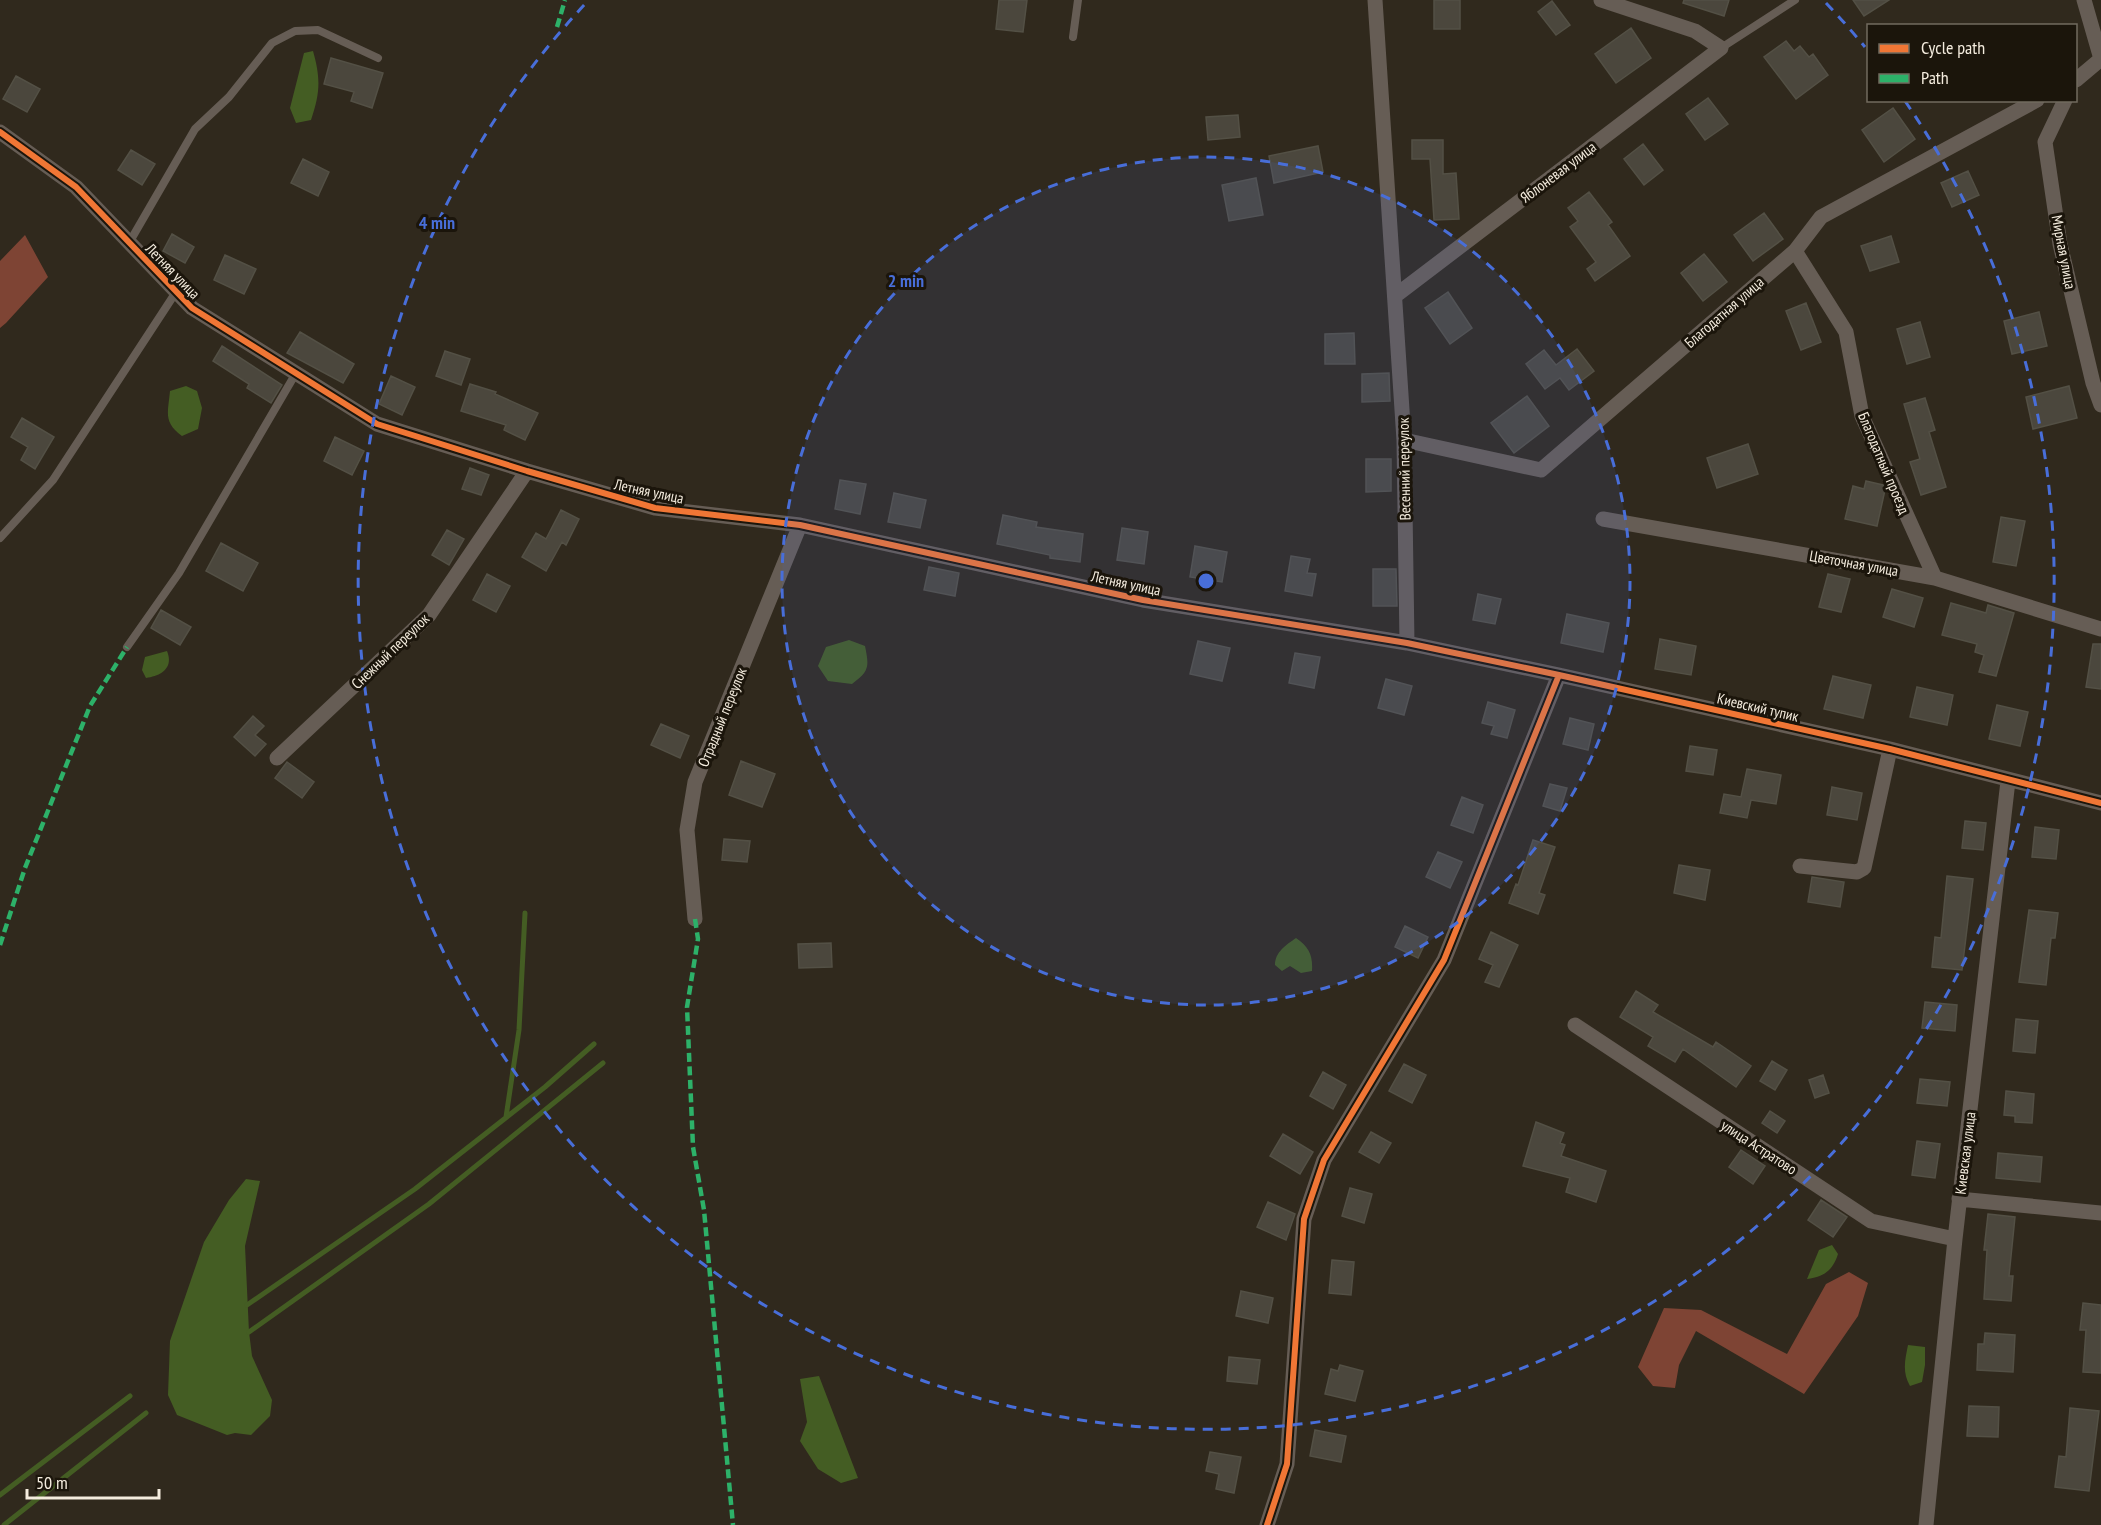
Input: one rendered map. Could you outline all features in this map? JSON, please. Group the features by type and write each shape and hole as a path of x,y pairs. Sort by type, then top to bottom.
{"street":[{"name":"Весенний переулок","path":"1375,0 1404,440 1401,643"},
{"path":"1601,0 1695,31 1721,48"},
{"path":"2077,79 2101,59 2084,0"},
{"name":"Яблоневая улица","path":"1395,296 1721,48"},
{"name":"Благодатная улица","path":"1404,440 1541,470 1795,251 1821,217 2033,102"},
{"name":"Мирная улица","path":"2064,102 2045,142 2060,244 2093,383 2101,405"},
{"name":"Летняя улица","path":"0,132 76,187 192,308 377,424 655,508 800,525 1143,600 1401,643"},
{"name":"Благодатный проезд","path":"1795,251 1846,332 1862,416 1935,578"},
{"name":"Снежный переулок","path":"277,758 429,615 527,471"},
{"name":"Цветочная улица","path":"1603,519 1935,578 2101,629"},
{"name":"Отрадный переулок","path":"695,919 687,830 695,782 800,525"},
{"name":"Киевский тупик","path":"1401,643 1559,675 1890,749 2101,803"},
{"path":"1267,1525 1287,1464 1304,1219 1324,1160 1444,960 1559,675"},
{"path":"1800,866 1857,872 1864,868 1890,749"},
{"name":"Киевская улица","path":"1926,1525 1959,1199 2008,781"},
{"name":"улица Астратово","path":"1575,1025 1871,1221 1955,1239"},
{"path":"1959,1199 2101,1213"}],"lane":[{"path":"1073,37 1078,0"},
{"path":"1721,48 1795,0"},
{"path":"129,243 195,129 229,97 272,43 295,31 318,30 378,58"},
{"path":"0,538 53,480 176,292"},
{"path":"127,648 179,573 296,373"}],"shaded area":[{"path":"313,51 318,78 316,102 311,120 296,123 290,108 304,53"},
{"path":"25,235 48,277 0,328 0,261"},
{"path":"186,386 197,391 202,408 198,429 182,436 169,421 168,405 170,391"},
{"path":"849,640 865,646 867,668 865,672 852,684 828,681 818,666 826,647"},
{"path":"167,651 169,662 165,670 146,678 142,670 145,657"},
{"path":"1296,938 1309,952 1312,971 1301,973 1290,966 1282,971 1275,965 1279,953"},
{"path":"246,1179 260,1181 245,1246 249,1332 252,1356 272,1400 270,1416 251,1435 235,1433 227,1435 177,1415 168,1395 170,1341 204,1242 229,1200"},
{"path":"1832,1245 1838,1254 1833,1264 1823,1274 1807,1279 1819,1250"},
{"path":"1849,1272 1868,1283 1858,1316 1804,1394 1696,1331 1679,1365 1675,1388 1653,1386 1638,1367 1664,1308 1701,1310 1787,1354 1826,1284"},
{"path":"1908,1345 1925,1347 1922,1382 1910,1386 1905,1371"},
{"path":"819,1376 858,1478 841,1483 818,1469 800,1441 807,1422 800,1379"}],"building":[{"path":"999,0 1027,0 1023,32 996,29"},
{"path":"1434,0 1460,0 1460,29 1434,29"},
{"path":"1684,0 1729,0 1724,16 1683,3"},
{"path":"1853,0 1889,0 1864,16"},
{"path":"1552,1 1570,25 1556,35 1538,12"},
{"path":"1631,28 1651,58 1616,83 1595,54"},
{"path":"1786,41 1794,51 1800,46 1809,57 1813,54 1828,75 1796,99 1764,57"},
{"path":"331,58 383,73 372,108 351,101 354,92 324,84"},
{"path":"16,76 40,89 27,112 3,99"},
{"path":"1708,98 1728,124 1705,140 1686,114"},
{"path":"1893,108 1915,139 1884,162 1862,130"},
{"path":"1238,115 1240,137 1208,140 1206,117"},
{"path":"1412,140 1443,140 1443,174 1456,173 1459,219 1434,220 1430,159 1412,159"},
{"path":"1643,144 1663,170 1644,185 1624,159"},
{"path":"1318,146 1323,172 1274,183 1269,156"},
{"path":"131,150 155,164 142,185 118,170"},
{"path":"303,159 329,172 318,196 291,183"},
{"path":"1968,171 1979,195 1952,207 1941,183"},
{"path":"1256,178 1263,215 1229,221 1222,185"},
{"path":"1589,192 1612,222 1608,225 1630,256 1595,281 1587,269 1596,262 1570,227 1578,221 1568,208"},
{"path":"1764,213 1783,239 1753,261 1734,235"},
{"path":"172,234 194,247 185,263 163,251"},
{"path":"1891,236 1899,262 1870,271 1861,246"},
{"path":"1704,254 1727,282 1703,301 1681,273"},
{"path":"225,255 256,269 244,294 214,280"},
{"path":"1448,292 1472,328 1450,344 1425,308"},
{"path":"1806,303 1821,342 1801,350 1786,311"},
{"path":"2039,312 2047,346 2012,354 2004,321"},
{"path":"1920,322 1930,357 1907,364 1897,329"},
{"path":"300,332 354,364 343,383 287,353"},
{"path":"1354,333 1355,364 1325,364 1325,334"},
{"path":"222,346 282,385 271,403 247,388 249,384 213,361"},
{"path":"1577,349 1594,371 1569,390 1560,378 1545,389 1526,364 1544,350 1556,365"},
{"path":"445,351 470,359 461,385 436,376"},
{"path":"1389,373 1390,401 1362,402 1362,374"},
{"path":"391,376 415,387 402,415 379,404"},
{"path":"470,384 496,392 495,394 538,413 525,440 504,430 506,425 461,411"},
{"path":"2069,386 2077,418 2033,429 2026,397"},
{"path":"1527,396 1549,426 1514,453 1491,423"},
{"path":"1925,398 1935,430 1929,432 1946,487 1921,495 1910,462 1920,459 1904,404"},
{"path":"22,418 54,437 35,469 21,460 28,447 11,437"},
{"path":"335,437 364,451 352,475 324,461"},
{"path":"1748,444 1758,474 1717,488 1707,458"},
{"path":"1366,459 1391,459 1391,491 1366,492"},
{"path":"470,468 489,475 481,495 462,489"},
{"path":"840,480 866,484 860,514 835,509"},
{"path":"1866,481 1883,485 1885,490 1877,526 1845,519 1853,486 1864,489"},
{"path":"894,493 926,500 920,528 888,522"},
{"path":"561,510 579,519 566,545 562,542 546,571 522,557 536,533 546,539"},
{"path":"1003,515 1037,522 1036,527 1083,534 1080,562 1050,558 1050,555 997,544"},
{"path":"2001,517 2025,521 2016,566 1993,562"},
{"path":"1122,528 1148,532 1144,564 1117,560"},
{"path":"447,530 464,539 449,565 432,555"},
{"path":"221,543 258,563 243,591 206,571"},
{"path":"1195,546 1227,552 1222,582 1190,577"},
{"path":"1291,556 1310,559 1307,573 1316,574 1312,596 1285,591"},
{"path":"929,567 959,573 955,596 924,590"},
{"path":"1373,569 1396,569 1397,606 1373,606"},
{"path":"487,574 510,586 496,612 473,600"},
{"path":"1828,574 1850,579 1841,612 1819,607"},
{"path":"1892,589 1923,598 1914,627 1883,617"},
{"path":"1478,594 1501,599 1495,624 1473,620"},
{"path":"1951,603 1986,613 1988,605 2014,613 1996,676 1979,672 1984,655 1975,652 1977,644 1942,635"},
{"path":"161,610 191,627 180,645 151,628"},
{"path":"1567,614 1609,623 1603,652 1561,643"},
{"path":"1660,639 1696,646 1691,675 1655,669"},
{"path":"1198,641 1230,648 1222,681 1190,674"},
{"path":"2093,644 2101,644 2101,689 2086,687"},
{"path":"1295,653 1320,657 1314,688 1289,683"},
{"path":"1833,676 1871,685 1863,718 1824,709"},
{"path":"1386,679 1412,686 1404,715 1378,708"},
{"path":"1917,687 1953,695 1947,725 1910,717"},
{"path":"1488,702 1515,710 1507,738 1491,734 1494,726 1482,723"},
{"path":"1997,705 2028,712 2020,746 1989,739"},
{"path":"253,716 264,726 255,735 266,744 255,756 234,737"},
{"path":"1570,718 1594,724 1588,750 1563,744"},
{"path":"661,724 689,736 680,758 651,745"},
{"path":"1690,746 1717,750 1713,775 1686,771"},
{"path":"741,761 775,774 762,807 729,795"},
{"path":"287,762 314,782 302,798 275,778"},
{"path":"1747,769 1781,775 1776,804 1751,800 1747,818 1720,813 1724,794 1741,797"},
{"path":"1550,784 1567,788 1560,811 1543,806"},
{"path":"1832,787 1862,793 1857,820 1827,815"},
{"path":"1462,797 1483,805 1473,833 1451,825"},
{"path":"1965,821 1986,823 1983,850 1962,848"},
{"path":"2035,827 2059,830 2056,859 2032,857"},
{"path":"724,839 750,841 747,862 722,860"},
{"path":"1533,840 1555,847 1539,893 1545,895 1538,914 1509,903 1516,884 1518,885"},
{"path":"1438,852 1462,862 1450,888 1426,877"},
{"path":"1679,865 1710,870 1705,900 1674,893"},
{"path":"1947,876 1973,879 1962,970 1932,967 1935,937 1941,938"},
{"path":"1812,877 1844,882 1840,907 1808,902"},
{"path":"2029,910 2058,913 2055,938 2051,938 2046,985 2019,982"},
{"path":"1405,926 1428,937 1418,958 1395,947"},
{"path":"1491,932 1518,945 1499,987 1485,982 1493,965 1479,959"},
{"path":"831,943 832,967 799,968 798,944"},
{"path":"1636,991 1658,1005 1653,1012 1713,1047 1716,1042 1751,1066 1736,1087 1683,1049 1675,1062 1648,1046 1653,1037 1620,1017"},
{"path":"1925,1002 1957,1005 1955,1031 1922,1028"},
{"path":"2016,1019 2038,1021 2035,1053 2013,1051"},
{"path":"1772,1061 1787,1070 1775,1090 1760,1081"},
{"path":"1404,1064 1426,1075 1412,1103 1389,1091"},
{"path":"1323,1072 1346,1085 1333,1109 1310,1096"},
{"path":"1823,1075 1829,1093 1815,1098 1809,1080"},
{"path":"1920,1079 1950,1082 1947,1106 1917,1103"},
{"path":"2006,1091 2034,1094 2032,1123 2015,1122 2015,1116 2004,1115"},
{"path":"1770,1111 1785,1121 1777,1133 1762,1123"},
{"path":"1536,1122 1564,1133 1560,1143 1565,1145 1561,1156 1606,1171 1596,1202 1566,1192 1570,1178 1523,1166"},
{"path":"1371,1132 1391,1143 1379,1163 1359,1152"},
{"path":"1283,1134 1313,1152 1300,1174 1270,1156"},
{"path":"1917,1141 1940,1144 1935,1178 1912,1175"},
{"path":"1741,1150 1765,1166 1753,1184 1729,1167"},
{"path":"1998,1153 2042,1157 2040,1182 1996,1178"},
{"path":"1350,1188 1372,1194 1364,1223 1342,1216"},
{"path":"1821,1200 1847,1217 1833,1237 1808,1220"},
{"path":"1268,1202 1295,1214 1286,1240 1257,1227"},
{"path":"1988,1214 2015,1217 2009,1276 2013,1276 2011,1301 1984,1299 1987,1250 1984,1250"},
{"path":"1332,1260 1354,1262 1351,1295 1329,1293"},
{"path":"1241,1291 1273,1298 1268,1323 1236,1316"},
{"path":"2083,1303 2101,1305 2101,1373 2083,1372 2086,1330 2080,1330"},
{"path":"1985,1333 2015,1335 2013,1372 1977,1370 1978,1344 1984,1344"},
{"path":"1229,1357 1260,1360 1257,1384 1227,1381"},
{"path":"1340,1365 1363,1371 1355,1401 1325,1394 1331,1369 1338,1371"},
{"path":"1969,1406 1999,1407 1998,1437 1967,1436"},
{"path":"2070,1408 2099,1411 2089,1491 2055,1487 2059,1456 2066,1457"},
{"path":"1315,1430 1346,1436 1341,1462 1310,1456"},
{"path":"1210,1452 1241,1457 1234,1493 1216,1489 1219,1474 1206,1471"}],"waterway":[{"path":"506,1117 519,1030 525,913"},
{"path":"247,1305 415,1189 545,1087 594,1044"},
{"path":"249,1332 429,1204 603,1063"},
{"path":"0,1495 130,1396"},
{"path":"4,1525 146,1413"}],"marked path":[{"path":"557,27 565,0"},
{"path":"0,945 25,868 90,706 127,647"},
{"path":"695,919 698,939 687,1007 693,1147 704,1210 733,1525"}],"cycle path":[{"path":"0,132 76,187 192,308 377,424 655,508 800,525 1143,600 1407,643 1890,749 2101,803"},
{"path":"1267,1525 1287,1464 1304,1219 1324,1160 1444,960 1559,675"}]}
